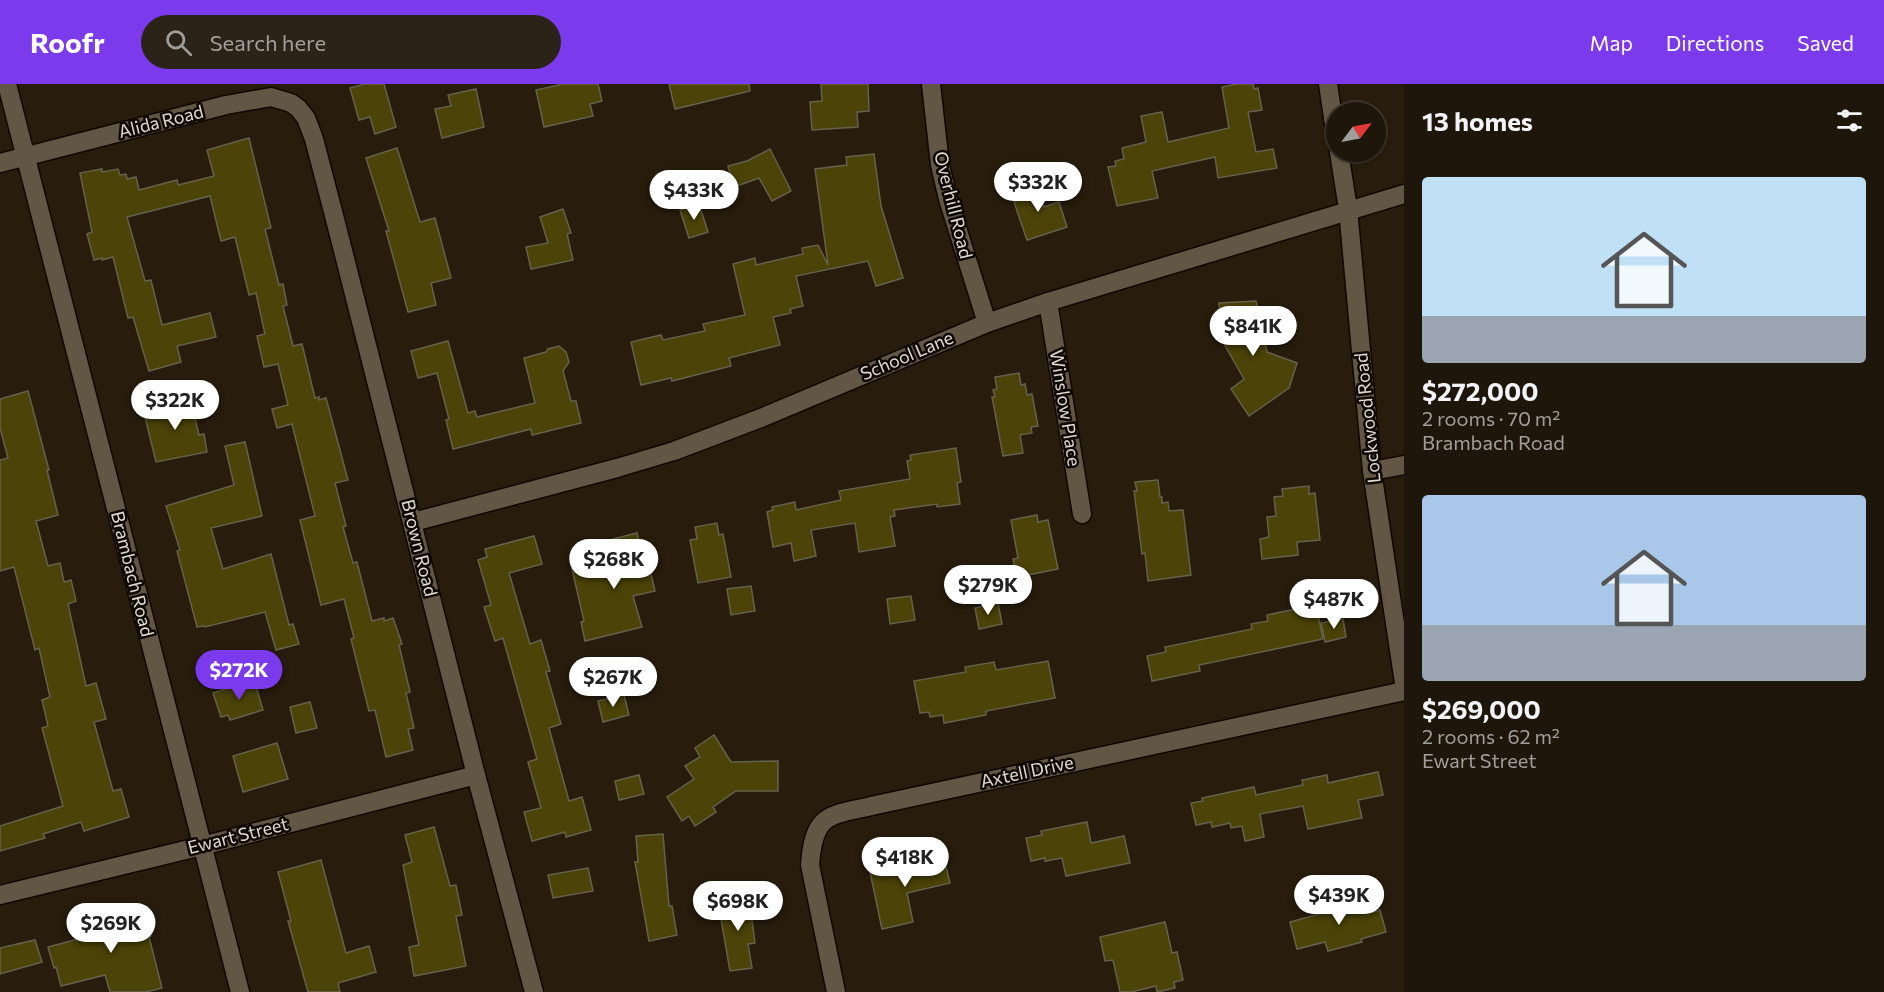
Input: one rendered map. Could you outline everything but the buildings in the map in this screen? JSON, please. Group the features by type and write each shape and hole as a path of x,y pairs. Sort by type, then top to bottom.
{"street":[{"name":"Brambach Road","path":"7,84 240,992"},
{"name":"Overhill Road","path":"932,84 935,131 948,199 987,323"},
{"path":"1328,84 1331,102"},
{"name":"Alida Road","path":"0,163 226,105 271,97 283,99 298,108"},
{"name":"Brown Road","path":"298,108 306,118 314,139 476,775 534,992"},
{"name":"Lockwood Road","path":"1341,162 1348,209 1372,471 1404,683"},
{"name":"School Lane","path":"412,522 674,451 760,418 987,323 1348,209 1404,194"},
{"name":"Winslow Place","path":"1048,302 1082,514"},
{"path":"1372,471 1404,465"},
{"name":"Axtell Drive","path":"836,992 810,866 811,848 816,833 821,823 830,817 876,805 1404,691"},
{"name":"Ewart Street","path":"0,895 202,846 476,775"}]}
